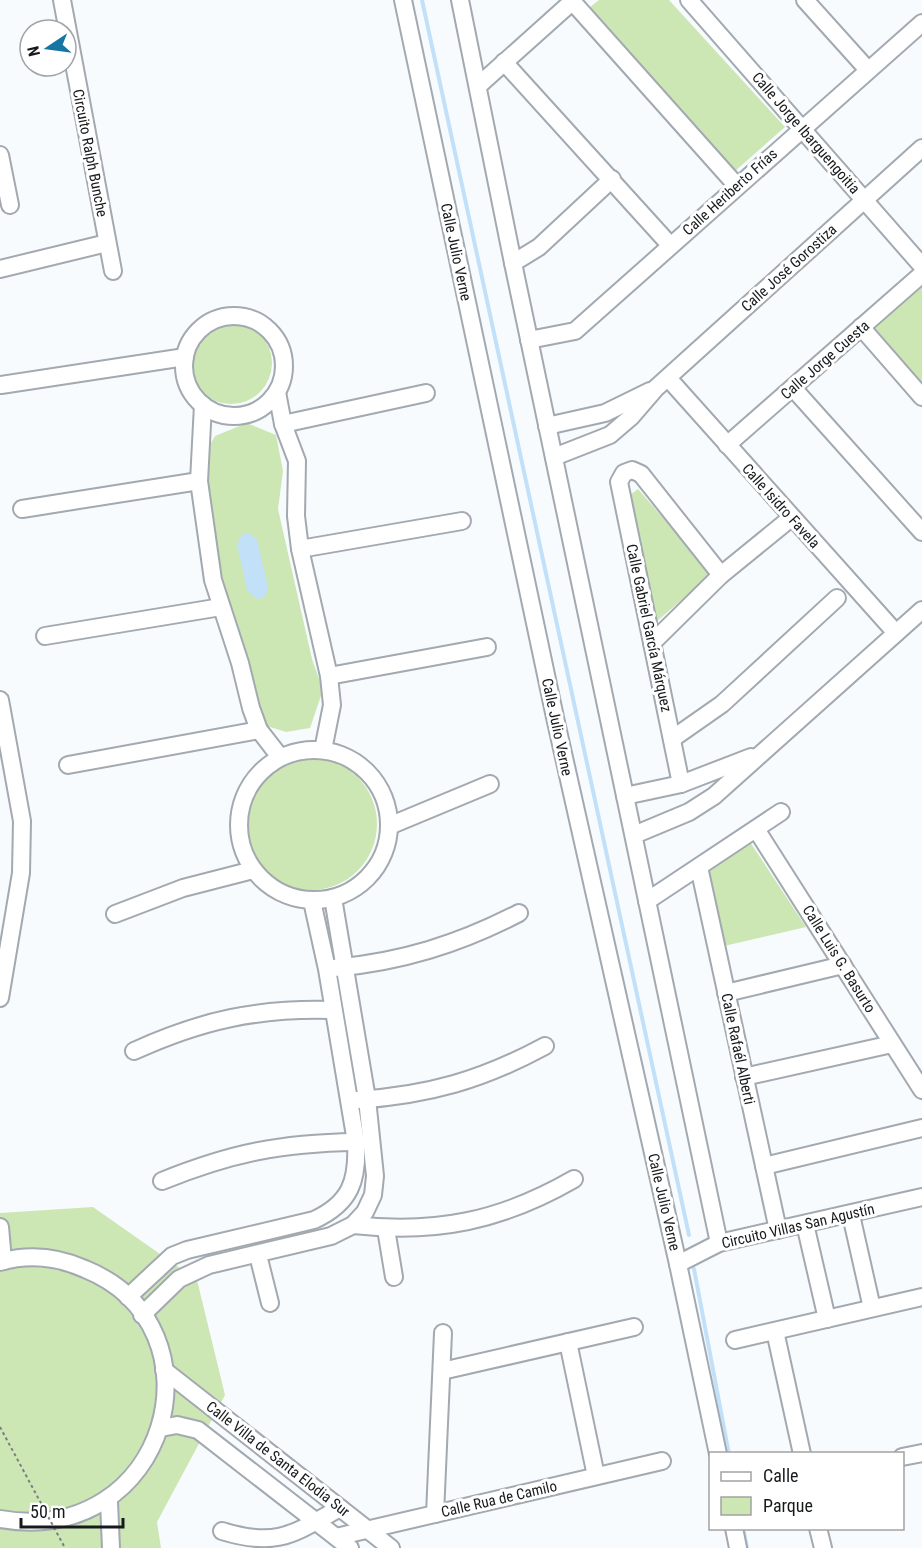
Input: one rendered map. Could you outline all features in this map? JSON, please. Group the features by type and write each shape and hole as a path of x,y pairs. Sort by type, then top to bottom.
{"street":[{"name":"Circuito Ralph Bunche","path":"62,0 113,271"},
{"name":"Calle Julio Verne","path":"403,0 556,722 678,1264 718,1452"},
{"path":"460,0 529,340 719,1243"},
{"name":"Calle Jorge Ibarguengoitia","path":"689,0 922,266"},
{"path":"805,0 868,70"},
{"path":"478,86 572,1 737,186"},
{"name":"Calle Heriberto Frías","path":"529,340 575,331 922,23"},
{"path":"504,62 670,245"},
{"name":"Calle José Gorostiza","path":"554,458 610,435 631,417 662,383 922,148"},
{"path":"0,155 10,205"},
{"path":"513,263 539,247 612,179"},
{"path":"0,269 107,243"},
{"name":"Calle Jorge Cuesta","path":"727,445 922,274"},
{"path":"228,316 244,316 259,322 271,332 280,346 284,361 283,377 277,392 266,405 251,413 234,416 218,413 202,405 187,384 185,357 190,342 199,329 212,320 228,316"},
{"path":"861,327 922,397"},
{"path":"1,385 185,357"},
{"name":"Calle José Gorostiza","path":"547,426 604,413 662,383"},
{"name":"Calle Isidro Favela","path":"662,383 727,445 896,633"},
{"path":"793,388 922,532"},
{"path":"277,392 283,424 297,461 296,516 300,549 329,676 332,705 323,750"},
{"path":"283,424 426,393"},
{"path":"202,405 199,481 207,549 221,607 259,730 280,757"},
{"name":"Calle Gabriel García Márquez","path":"681,784 619,482 624,473 632,470 641,474 722,575"},
{"path":"22,509 199,481"},
{"path":"652,643 722,575 791,518"},
{"path":"300,549 462,521"},
{"path":"672,739 722,704 837,598"},
{"path":"45,636 221,607"},
{"path":"634,835 671,820 714,796 922,610"},
{"path":"329,676 487,647"},
{"path":"0,700 22,821 21,873 0,998"},
{"path":"68,765 259,730"},
{"path":"301,750 323,750 340,754 370,775 381,790 387,807 389,826 386,845 373,871 351,891 333,898 312,901 279,892 253,870 243,851 238,829 240,807 248,787 262,770 280,757 301,750"},
{"path":"625,796 681,784 722,770 760,753"},
{"path":"389,826 490,784"},
{"path":"647,901 781,812"},
{"name":"Calle Luis G. Basurto","path":"756,829 922,1090"},
{"name":"Calle Rafaél Alberti","path":"699,867 778,1230"},
{"path":"115,914 183,888 253,870"},
{"path":"142,1315 178,1279 209,1265 331,1236 353,1226 373,1195 375,1176 367,1099 333,898"},
{"path":"128,1297 172,1256 187,1250 314,1220 329,1213 342,1202 353,1184 357,1164 356,1142 332,1010 327,969 312,901"},
{"path":"327,969 381,963 452,944 519,913"},
{"path":"726,993 843,965"},
{"path":"134,1051 181,1030 240,1015 291,1009 332,1010"},
{"path":"744,1077 892,1044"},
{"path":"348,1101 412,1095 459,1085 503,1068 545,1046"},
{"path":"764,1166 922,1128"},
{"path":"162,1181 208,1162 256,1149 306,1143 356,1142"},
{"path":"353,1226 386,1229 441,1227 484,1219 545,1195 574,1179"},
{"name":"Circuito Villas San Agustín","path":"678,1264 719,1243 851,1215 922,1197"},
{"path":"851,1215 872,1308"},
{"path":"806,1224 827,1319"},
{"path":"0,1227 1,1261 30,1257 73,1264 102,1277 128,1297 157,1341 166,1390 161,1428 152,1451 138,1473 109,1502 61,1521 20,1523 0,1520"},
{"path":"386,1229 394,1277"},
{"path":"258,1255 270,1303"},
{"path":"735,1340 872,1308 921,1300"},
{"path":"442,1371 634,1327"},
{"path":"775,1331 802,1452"},
{"path":"435,1514 443,1333"},
{"path":"568,1342 596,1476"},
{"name":"Calle Villa de Santa Elodia Sur","path":"164,1370 391,1548"},
{"name":"Calle Villa de Santa Elodia Sur","path":"161,1428 177,1425 198,1430 350,1548"},
{"path":"904,1457 922,1453"},
{"name":"Calle Rua de Camilo","path":"336,1537 662,1461"},
{"path":"109,1502 111,1548"},
{"path":"222,1531 247,1540 269,1540 294,1534 340,1508"},
{"path":"734,1530 738,1548"},
{"path":"818,1530 823,1548"}],"path":[{"path":"0,1427 65,1548"}],"green space":[{"path":"599,0 669,0 785,127 734,172 590,7"},
{"path":"922,284 922,384 872,329"},
{"path":"231,322 247,325 260,334 269,347 272,363 269,379 260,392 247,401 231,404 215,401 202,392 193,379 190,363 193,347 202,334 215,325"},
{"path":"247,423 276,435 283,471 278,509 312,659 323,690 310,728 286,732 267,726 254,700 216,569 210,493 201,461 215,436"},
{"path":"638,489 712,574 657,621 652,618 626,498"},
{"path":"311,758 336,763 358,777 372,799 377,824 372,849 358,871 336,885 311,890 286,885 264,871 250,849 245,824 250,799 264,777 286,763"},
{"path":"750,842 806,927 724,946 708,867"},
{"path":"93,1207 197,1280 225,1395 157,1522 161,1548 0,1548 0,1213"}],"water":[{"path":"243,533 249,533 257,539 268,588 265,597 257,599 247,590 237,544"}],"waterway":[{"path":"422,0 689,1235"},
{"path":"694,1269 729,1452"},
{"path":"743,1530 747,1548"}]}
